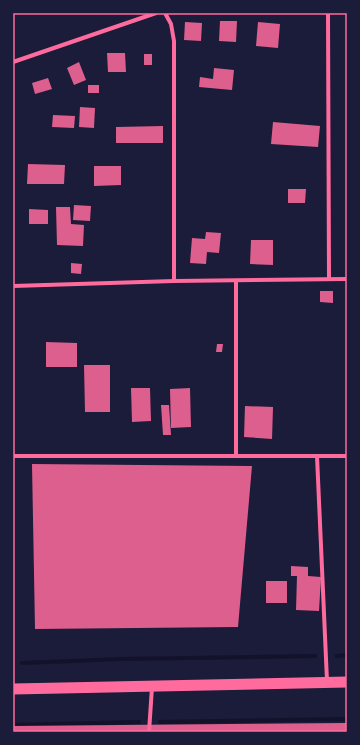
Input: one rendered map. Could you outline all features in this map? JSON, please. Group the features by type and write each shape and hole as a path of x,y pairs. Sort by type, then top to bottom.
{"highway":[{"path":"13,689 347,682"}],"street":[{"path":"13,62 156,13"},
{"path":"165,13 171,24 174,41 174,281"},
{"path":"328,13 329,279"},
{"path":"13,286 174,281 347,279"},
{"path":"236,280 236,456"},
{"path":"13,456 347,456"},
{"path":"317,456 327,683"},
{"path":"149,732 152,686"}],"building":[{"path":"220,21 237,21 236,42 219,41"},
{"path":"185,22 202,23 201,41 184,40"},
{"path":"258,22 280,24 278,48 256,46"},
{"path":"107,53 125,53 126,72 108,72"},
{"path":"144,54 152,54 152,65 144,65"},
{"path":"79,62 86,80 74,85 67,68"},
{"path":"214,68 234,70 232,90 199,87 200,77 213,79"},
{"path":"48,78 52,89 35,94 32,83"},
{"path":"88,85 99,85 99,93 88,93"},
{"path":"80,107 95,108 94,128 79,127"},
{"path":"53,115 75,116 74,128 52,127"},
{"path":"273,122 320,126 318,147 271,144"},
{"path":"163,126 163,143 116,143 116,127"},
{"path":"28,164 65,165 64,184 27,184"},
{"path":"94,166 121,166 121,185 94,186"},
{"path":"288,189 306,189 305,203 288,203"},
{"path":"74,205 91,206 90,221 73,220"},
{"path":"56,207 70,207 71,224 84,225 83,246 57,245"},
{"path":"29,209 48,210 48,224 29,224"},
{"path":"206,232 221,233 219,253 207,252 206,264 190,263 192,238 205,239"},
{"path":"251,240 273,240 273,265 250,264"},
{"path":"71,263 82,264 81,274 71,273"},
{"path":"320,291 333,291 333,303 320,302"},
{"path":"46,342 77,343 77,367 46,367"},
{"path":"217,344 223,344 222,352 216,352"},
{"path":"84,365 110,365 110,412 85,412"},
{"path":"131,388 150,388 151,421 132,422"},
{"path":"190,388 191,427 171,428 170,389"},
{"path":"161,405 169,405 171,435 163,435"},
{"path":"245,406 273,407 272,439 244,437"},
{"path":"32,464 252,466 238,627 35,629"},
{"path":"291,566 308,567 308,576 321,577 319,611 296,610 297,576 291,576"},
{"path":"266,581 287,581 287,603 266,603"},
{"path":"347,723 347,732 13,732 13,726"}],"waterway":[{"path":"337,656 347,655"},
{"path":"22,663 121,659 315,656"},
{"path":"160,722 347,719"},
{"path":"13,725 139,722"}]}
